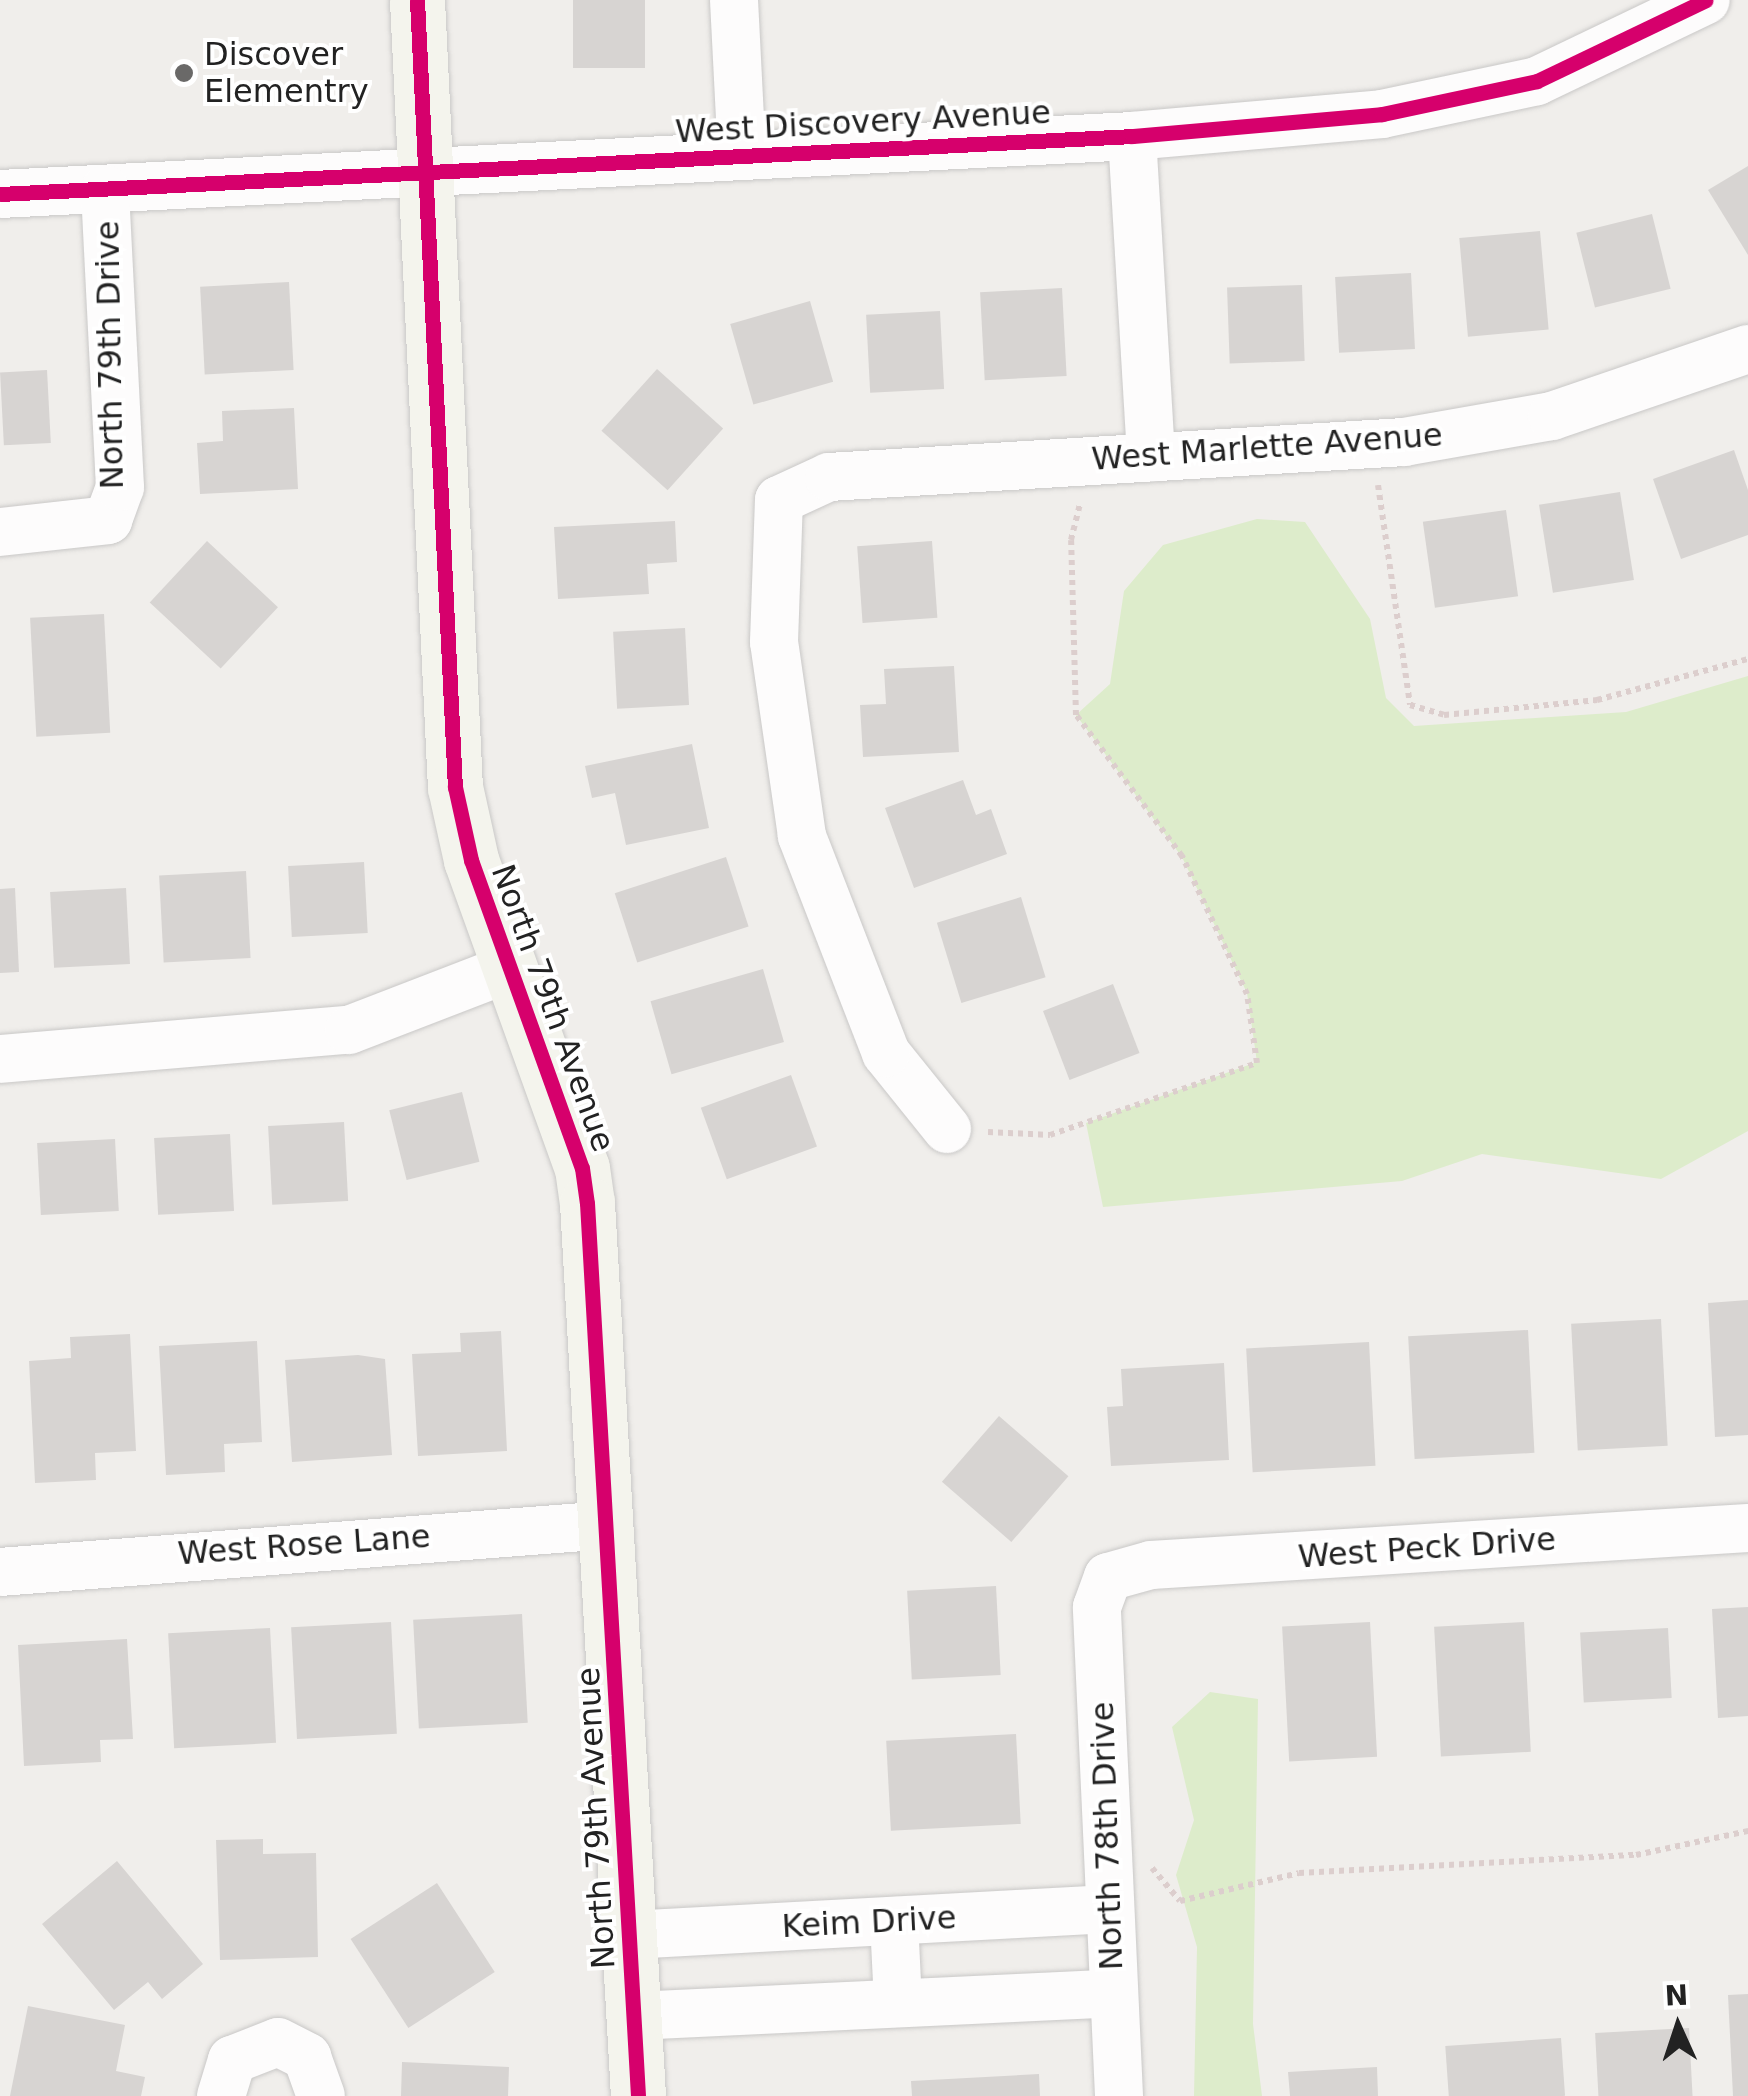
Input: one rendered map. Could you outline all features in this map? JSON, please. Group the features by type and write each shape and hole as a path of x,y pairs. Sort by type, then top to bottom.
{"street":[{"name":"North 79th Avenue","path":"417,0 455,787 471,860 582,1168 608,1525 638,2096"},
{"path":"734,0 742,156"},
{"name":"West Discovery Avenue","path":"0,194 1132,136 1467,100 1599,56 1706,0"},
{"path":"1132,136 1151,457"},
{"name":"North 79th Drive","path":"0,532 108,520 120,487 105,189"},
{"name":"West Marlette Avenue","path":"947,1129 886,1053 802,836 774,642 778,500 828,477 1372,444 1552,416 1748,349"},
{"path":"0,1060 350,1030 510,968"},
{"name":"West Rose Lane","path":"0,1572 608,1525"},
{"name":"West Peck Drive","path":"1108,1577 1151,1565 1748,1528"},
{"name":"North 78th Drive","path":"1108,1577 1098,1607 1118,2096"},
{"name":"Keim Drive","path":"629,1935 894,1921 1108,1889"},
{"path":"894,1921 898,2003"},
{"path":"634,2016 1113,1992"},
{"path":"222,2096 232,2060 278,2042 307,2057 321,2096"}],"path":[{"path":"1372,444 1410,706 1444,714 1597,700 1748,659"},
{"path":"947,1129 1050,1136 1257,1063 1247,994 1182,856 1076,715 1070,540 1092,461"},
{"path":"1108,1889 1154,1868 1180,1901 1299,1873 1636,1855 1748,1831"}],"green space":[{"path":"1257,519 1305,522 1370,619 1386,698 1414,726 1626,712 1748,676 1748,1131 1661,1179 1482,1154 1402,1181 1103,1207 1086,1123 1257,1062 1247,993 1182,857 1076,715 1110,684 1124,591 1163,545"},
{"path":"1210,1692 1258,1699 1253,2024 1262,2096 1194,2096 1197,1947 1176,1875 1194,1820 1172,1727"}],"building":[{"path":"573,0 645,0 645,68 573,68"},
{"path":"1748,166 1748,255 1708,190"},
{"path":"1652,214 1671,289 1595,308 1576,233"},
{"path":"1540,231 1549,330 1468,337 1459,238"},
{"path":"1411,273 1415,349 1339,353 1335,277"},
{"path":"289,282 294,370 205,375 200,287"},
{"path":"1302,285 1305,361 1230,364 1227,288"},
{"path":"1062,288 1067,376 985,380 980,292"},
{"path":"810,301 833,382 753,405 730,324"},
{"path":"940,311 944,389 870,393 866,315"},
{"path":"657,369 723,429 668,490 601,431"},
{"path":"47,370 51,443 4,445 0,372"},
{"path":"294,408 298,489 200,494 197,443 223,441 222,411"},
{"path":"1734,450 1748,490 1748,535 1681,559 1653,479"},
{"path":"1620,492 1634,580 1553,593 1539,505"},
{"path":"1506,510 1518,596 1435,608 1423,522"},
{"path":"675,521 677,562 647,564 649,594 558,599 554,527"},
{"path":"207,541 278,607 221,669 150,602"},
{"path":"932,541 937,618 863,623 857,546"},
{"path":"104,614 110,733 36,737 30,618"},
{"path":"685,628 689,705 617,709 613,632"},
{"path":"954,666 959,752 863,757 860,705 886,704 884,669"},
{"path":"692,744 709,828 626,845 615,793 592,798 585,766"},
{"path":"963,780 976,815 991,809 1007,854 914,888 885,808"},
{"path":"726,857 749,926 637,963 615,893"},
{"path":"364,862 368,933 292,937 288,866"},
{"path":"246,871 251,958 164,962 159,876"},
{"path":"15,888 19,972 0,973 0,889"},
{"path":"126,888 130,964 54,968 50,892"},
{"path":"1021,897 1046,977 961,1003 937,923"},
{"path":"763,969 784,1042 671,1074 651,1001"},
{"path":"1113,984 1140,1053 1070,1080 1043,1011"},
{"path":"791,1075 817,1146 727,1179 701,1108"},
{"path":"462,1092 479,1162 407,1180 389,1110"},
{"path":"344,1122 348,1201 272,1205 268,1126"},
{"path":"230,1134 234,1211 158,1215 154,1138"},
{"path":"115,1139 119,1211 41,1215 37,1143"},
{"path":"1748,1300 1748,1435 1715,1437 1708,1303"},
{"path":"1661,1319 1668,1446 1578,1451 1571,1324"},
{"path":"1528,1330 1534,1453 1415,1459 1408,1336"},
{"path":"501,1331 507,1451 418,1456 412,1354 461,1352 460,1333"},
{"path":"130,1334 136,1451 95,1453 96,1480 35,1483 29,1361 71,1358 70,1337"},
{"path":"257,1341 262,1442 224,1444 225,1472 166,1475 159,1346"},
{"path":"1369,1342 1375,1466 1253,1472 1246,1348"},
{"path":"358,1355 385,1359 392,1455 292,1462 285,1360"},
{"path":"1224,1363 1229,1460 1111,1466 1107,1407 1123,1406 1121,1369"},
{"path":"999,1416 1068,1476 1011,1542 942,1482"},
{"path":"996,1586 1001,1675 912,1680 907,1591"},
{"path":"1748,1607 1748,1716 1718,1718 1712,1609"},
{"path":"522,1614 528,1723 419,1729 413,1620"},
{"path":"391,1622 397,1734 297,1739 291,1627"},
{"path":"1370,1622 1377,1757 1289,1761 1282,1627"},
{"path":"1524,1622 1531,1752 1441,1757 1434,1627"},
{"path":"270,1628 276,1743 174,1748 168,1633"},
{"path":"1668,1628 1672,1698 1584,1703 1580,1633"},
{"path":"127,1639 133,1739 100,1740 101,1762 24,1766 18,1645"},
{"path":"1016,1734 1021,1824 891,1831 886,1741"},
{"path":"263,1839 263,1854 316,1853 318,1957 220,1960 216,1840"},
{"path":"117,1861 203,1964 162,1999 148,1982 114,2010 42,1924"},
{"path":"437,1883 495,1972 408,2028 351,1939"},
{"path":"1748,1994 1748,2096 1733,2096 1728,1995"},
{"path":"28,2006 125,2025 116,2071 145,2077 141,2096 10,2096"},
{"path":"1689,2028 1693,2096 1598,2096 1595,2033"},
{"path":"1561,2038 1565,2096 1449,2096 1445,2046"},
{"path":"402,2062 509,2067 508,2096 401,2096"},
{"path":"1377,2067 1378,2096 1290,2096 1288,2072"},
{"path":"1039,2074 1040,2096 912,2096 911,2081"}],"cycle path":[{"path":"417,0 455,787 471,860 582,1168 587,1203 638,2096"},
{"path":"0,194 1132,136 1382,114 1537,81 1706,0"}],"place":[{"name":"Discover Elementry","path":"184,73"}]}
